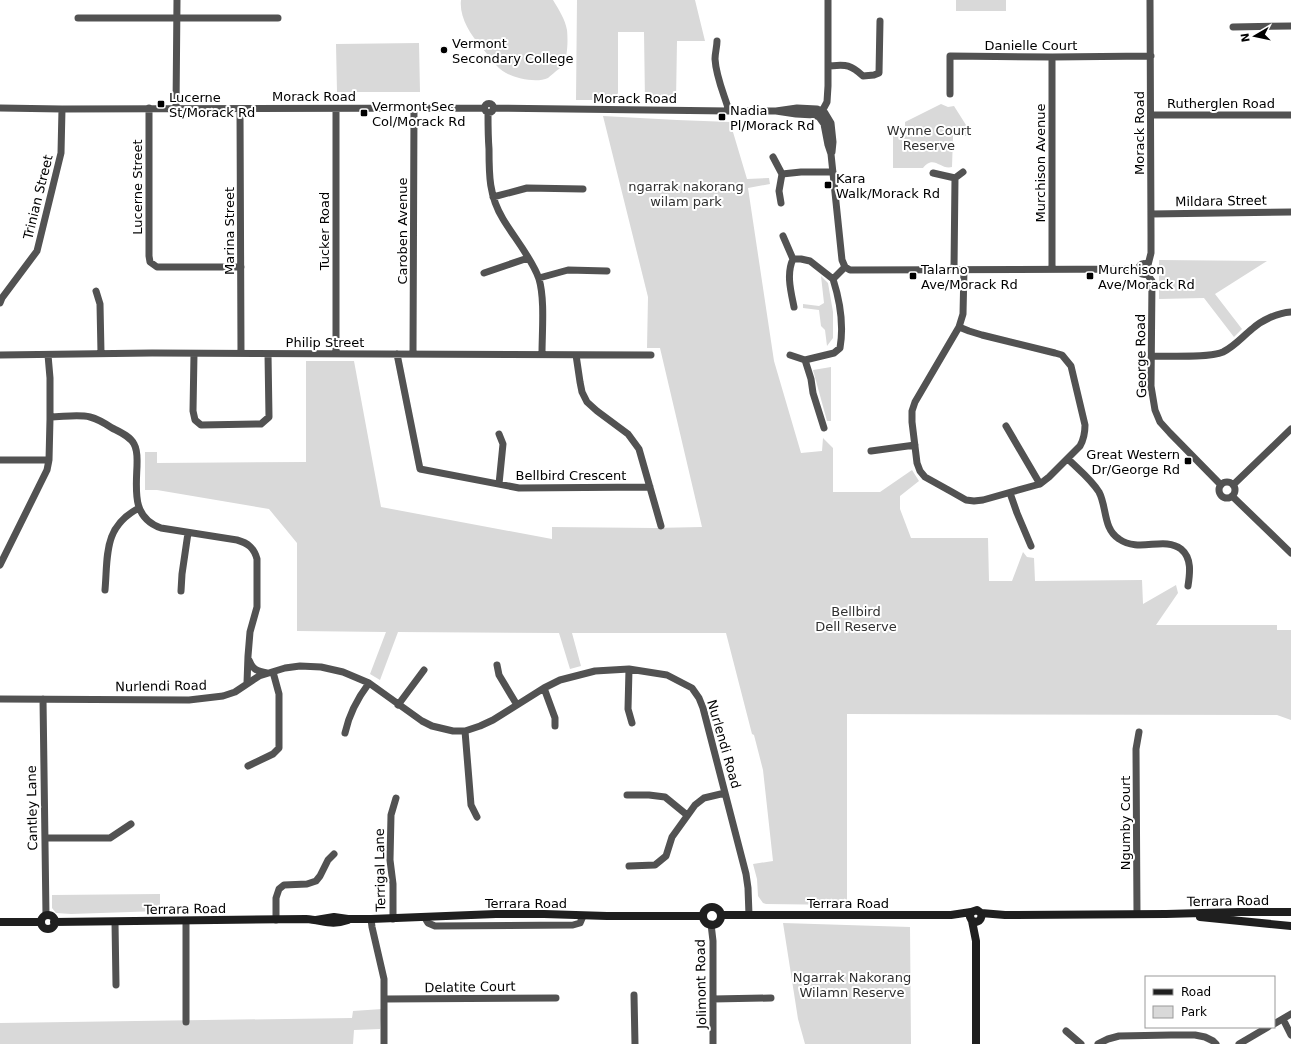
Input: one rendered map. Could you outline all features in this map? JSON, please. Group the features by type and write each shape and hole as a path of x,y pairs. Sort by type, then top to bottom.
{"main road":[{"path":"712,907 718,909 721,915 719,921 714,924 706,922 704,916 705,910 712,907"},
{"name":"Terrara Road","path":"721,915 951,915 976,917 1005,915 1291,912"},
{"name":"Terrara Road","path":"44,919 43,927 47,928 52,926 54,922 319,920 334,917 345,920 496,914 704,916"},
{"name":"Terrara Road","path":"1166,914 1291,926"},
{"path":"0,922 44,919 52,917 54,922"},
{"path":"976,917 976,1044"},
{"name":"Terrara Road","path":"1270,923 1291,921"}],"street":[{"path":"176,0 176,108"},
{"path":"828,0 828,86 827,102 821,114 831,154 840,252 845,267 850,270 1138,269"},
{"name":"Morack Road","path":"1148,265 1151,253 1150,0"},
{"path":"78,18 278,18"},
{"path":"828,66 848,65 862,76 879,73 880,21"},
{"path":"1233,27 1291,26"},
{"path":"717,41 715,57 716,66 729,111"},
{"name":"Danielle Court","path":"950,94 950,56 1151,56"},
{"name":"Murchison Avenue","path":"1052,57 1052,269"},
{"name":"Morack Road","path":"0,108 414,108 776,111 796,114 821,114"},
{"name":"Lucerne Street","path":"149,108 150,262 157,267 241,267"},
{"name":"Marina Street","path":"240,108 241,353"},
{"name":"Caroben Avenue","path":"413,354 414,108"},
{"name":"Trinian Street","path":"0,303 2,298 37,251 61,153 62,109"},
{"name":"Tucker Road","path":"336,109 336,354"},
{"path":"489,109 489,176 493,197 503,218 539,278 542,294 542,354"},
{"name":"Rutherglen Road","path":"1151,116 1291,115"},
{"path":"773,158 782,174 779,191 781,203"},
{"path":"782,174 801,172 833,172"},
{"path":"933,173 955,178 963,172"},
{"path":"954,269 955,178"},
{"path":"493,197 527,188 583,189"},
{"name":"Mildara Street","path":"1151,214 1291,212"},
{"path":"782,236 793,259 789,274 794,307"},
{"path":"484,273 528,258"},
{"path":"790,355 805,360 834,353 840,348 842,338 842,322 839,302 833,279 810,261 793,259"},
{"path":"1141,264 1148,265 1150,269 1147,274 1144,275 1140,274 1138,269 1141,264"},
{"path":"833,279 845,267"},
{"path":"959,327 969,332 1062,355 1071,366 1085,425 1085,433 1080,446 1040,484 983,500 974,501 966,500 925,477 920,471 915,445 912,411 959,327 963,314 964,269"},
{"path":"539,278 568,270 607,271"},
{"name":"George Road","path":"1147,274 1152,281 1152,398 1155,410 1160,422 1170,434 1221,485"},
{"path":"96,291 100,304 101,353"},
{"path":"1152,356 1207,356 1222,353 1268,318 1285,312 1291,312"},
{"name":"Philip Street","path":"0,355 241,353 542,354 651,356"},
{"path":"194,354 193,411 195,420 201,425 261,424 269,417 268,354"},
{"name":"Bellbird Crescent","path":"397,354 420,469 519,488 650,487"},
{"path":"0,565 47,470 50,460 50,355"},
{"path":"576,355 582,392 588,402 597,411 628,434 639,449 661,526"},
{"path":"805,360 824,428"},
{"path":"50,417 89,417 128,438 134,444 137,454 136,498 139,508 146,518 156,526 188,533 237,540 249,545 256,553 257,607 250,632 247,684"},
{"path":"1006,426 1040,484"},
{"path":"1233,485 1291,429"},
{"path":"499,434 503,444 499,484"},
{"path":"871,451 915,445"},
{"path":"1068,459 1099,492 1108,524 1118,539 1134,545 1176,545 1184,551 1189,561 1190,575 1188,586"},
{"path":"0,460 50,460"},
{"path":"1228,482 1233,485 1235,490 1232,496 1223,496 1220,492 1221,485 1228,482"},
{"path":"1010,493 1031,546"},
{"path":"1232,496 1291,553"},
{"path":"105,590 108,548 111,538 120,523 139,508"},
{"path":"181,591 188,533"},
{"path":"0,546 9,547"},
{"path":"248,656 252,667 259,671 271,673 279,694 279,748 273,754 248,766"},
{"path":"497,665 499,675 517,705"},
{"name":"Nurlendi Road","path":"0,699 189,700 223,696 235,692 259,676 285,668 300,666 321,667 343,672 369,683 398,705 432,726 453,731 465,731 493,720 544,688 560,680 576,675 595,671 629,669 667,674 692,688 704,708 746,874 749,915"},
{"path":"629,669 628,709 632,723"},
{"path":"398,705 424,670"},
{"path":"345,734 348,720 354,706 369,683"},
{"path":"544,688 555,718 555,726"},
{"name":"Cantley Lane","path":"43,699 45,838 44,919"},
{"path":"465,731 471,805 477,817"},
{"name":"Ngumby Court","path":"1137,914 1136,749 1139,732"},
{"path":"629,866 655,865 666,856 672,837 695,804 704,798 725,792"},
{"path":"627,795 650,795 664,797 687,815"},
{"name":"Terrigal Lane","path":"393,919 393,884 390,860 391,815 396,798"},
{"path":"45,838 110,838 131,824"},
{"path":"276,920 276,898 279,889 284,885 307,884 316,881 328,860 334,854"},
{"path":"372,919 372,927 384,979 384,1044"},
{"path":"115,922 116,985"},
{"path":"186,922 186,1022"},
{"name":"Jolimont Road","path":"711,924 713,941 713,1044"},
{"path":"634,995 635,1044"},
{"name":"Delatite Court","path":"385,999 556,998"},
{"path":"713,999 771,998"},
{"path":"1275,1023 1291,1014"},
{"path":"1283,1019 1291,1035"},
{"path":"1239,1044 1266,1028"},
{"path":"1066,1031 1081,1044"},
{"path":"1098,1044 1119,1036 1195,1035 1206,1037 1216,1044"}],"green space":[{"path":"461,0 553,0 560,11 567,30 566,54 561,68 548,78 538,80 521,79 502,71 469,31 462,13"},
{"path":"577,0 695,0 705,41 677,41 676,101 645,101 644,32 618,32 618,100 576,100"},
{"path":"956,0 1006,0 1006,11 956,11"},
{"path":"419,43 420,92 337,92 336,44"},
{"name":"Wynne Court Reserve","path":"941,104 948,107 954,106 973,136 953,136 952,167 930,162 923,168 893,168 893,136 905,136 905,122"},
{"name":"Bellbird Dell Reserve","path":"603,116 730,122 747,179 769,178 770,184 748,188 774,361 801,453 822,451 823,438 833,448 833,492 880,492 912,470 919,481 900,496 900,509 911,538 988,538 989,581 1012,581 1023,552 1027,557 1034,558 1035,581 1142,580 1143,604 1176,585 1178,593 1156,625 1277,625 1277,630 1291,630 1291,720 1277,715 847,714 847,905 766,904 763,903 758,896 757,879 753,864 773,861 763,770 754,735 752,734 726,633 572,633 581,666 570,669 559,633 398,632 380,680 370,674 386,632 297,631 297,543 269,509 157,490 145,490 145,452 157,452 157,463 306,462 306,361 354,361 381,507 552,539 552,527 702,527 660,348 647,348 648,297"},
{"path":"1159,260 1267,261 1215,294 1242,329 1234,337 1204,298 1159,299"},
{"path":"821,276 828,283 833,312 833,338 827,346 825,330 821,326 819,310 803,308 803,304 819,306 824,303"},
{"path":"831,367 831,421 827,421 813,370"},
{"path":"160,894 160,911 71,914 56,913 52,908 52,895"},
{"name":"Ngarrak Nakorang Wilamn Reserve","path":"783,923 910,927 911,1044 805,1044 798,1019"},
{"path":"382,1009 380,1029 354,1030 353,1044 0,1044 0,1023 352,1018 353,1011"}],"place":[{"name":"Vermont Secondary College","path":"444,50"},
{"name":"Lucerne St/Morack Rd","path":"161,104"},
{"name":"Vermont Sec Col/Morack Rd","path":"364,113"},
{"name":"Nadia Pl/Morack Rd","path":"722,117"},
{"name":"Kara Walk/Morack Rd","path":"828,185"},
{"name":"Talarno Ave/Morack Rd","path":"913,276"},
{"name":"Murchison Ave/Morack Rd","path":"1090,276"},
{"name":"Great Western Dr/George Rd","path":"1188,461"}],"park label":[{"name":"ngarrak nakorang wilam park","path":"686,194"}]}
